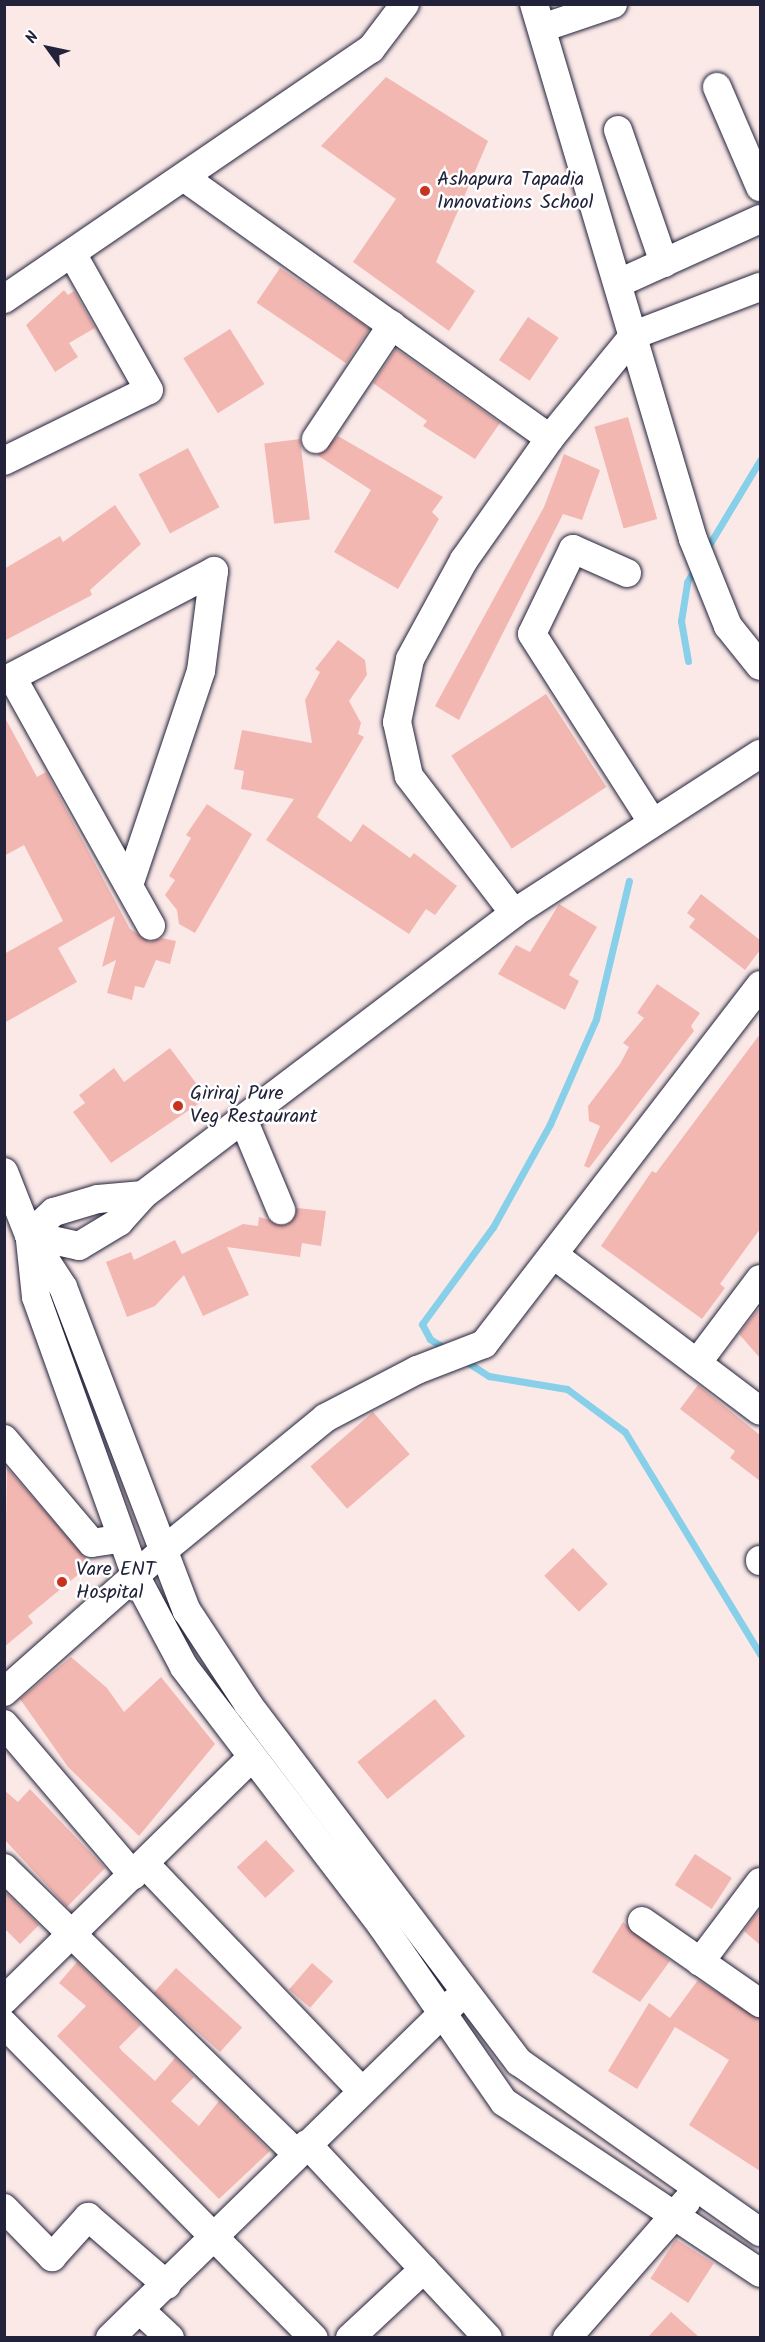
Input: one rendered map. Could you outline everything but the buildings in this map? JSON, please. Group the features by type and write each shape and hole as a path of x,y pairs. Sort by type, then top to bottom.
{"street":[{"path":"4,299 73,255 371,49 405,4"},
{"path":"614,4 538,16 693,539 728,626 756,649"},
{"path":"717,87 760,187"},
{"path":"618,130 664,262"},
{"path":"185,178 550,438"},
{"path":"619,283 760,219"},
{"path":"4,461 149,390 73,255"},
{"path":"514,913 409,776 397,722 410,659 464,560 550,438 634,335 760,287"},
{"path":"316,439 392,326"},
{"path":"627,573 573,549 532,634 653,824"},
{"path":"129,885 201,671 213,571 8,679 151,926"},
{"path":"29,1235 79,1246 119,1222 143,1195 514,913 760,754"},
{"path":"4,1692 164,1550 325,1418 417,1370 484,1344 760,985"},
{"path":"243,1119 281,1210"},
{"path":"4,1172 29,1235 63,1287 188,1611 248,1704 519,2062 760,2232"},
{"path":"29,1235 54,1212 98,1199 143,1195"},
{"path":"29,1235 36,1297 122,1538 136,1577 184,1668 382,1926 504,2102 760,2273"},
{"path":"554,1255 760,1411"},
{"path":"698,1363 760,1279"},
{"path":"4,1439 92,1543 122,1538"},
{"path":"4,1724 139,1869 360,2089"},
{"path":"4,2001 252,1757"},
{"path":"4,1868 71,1936 301,2148 424,2269 488,2337"},
{"path":"700,1962 760,1882"},
{"path":"642,1921 760,2002"},
{"path":"110,2337 167,2285 360,2089 466,1992"},
{"path":"4,2024 218,2234 314,2337"},
{"path":"567,2337 672,2215 699,2190"},
{"path":"4,2208 52,2256 88,2217 167,2285"},
{"path":"350,2337 424,2269"},
{"path":"140,2310 170,2337"}],"waterway":[{"path":"706,550 760,460"},
{"path":"688,661 681,621 687,582 696,567"},
{"path":"446,1349 430,1339 422,1324 493,1227 550,1124 596,1019 629,881"},
{"path":"464,1360 489,1376 567,1389 625,1432 760,1654"}],"place":[{"name":"Ashapura Tapadia Innovations School","path":"425,191"},
{"name":"Giriraj Pure Veg Restaurant","path":"178,1106"},
{"name":"Vare ENT Hospital","path":"62,1582"}]}
